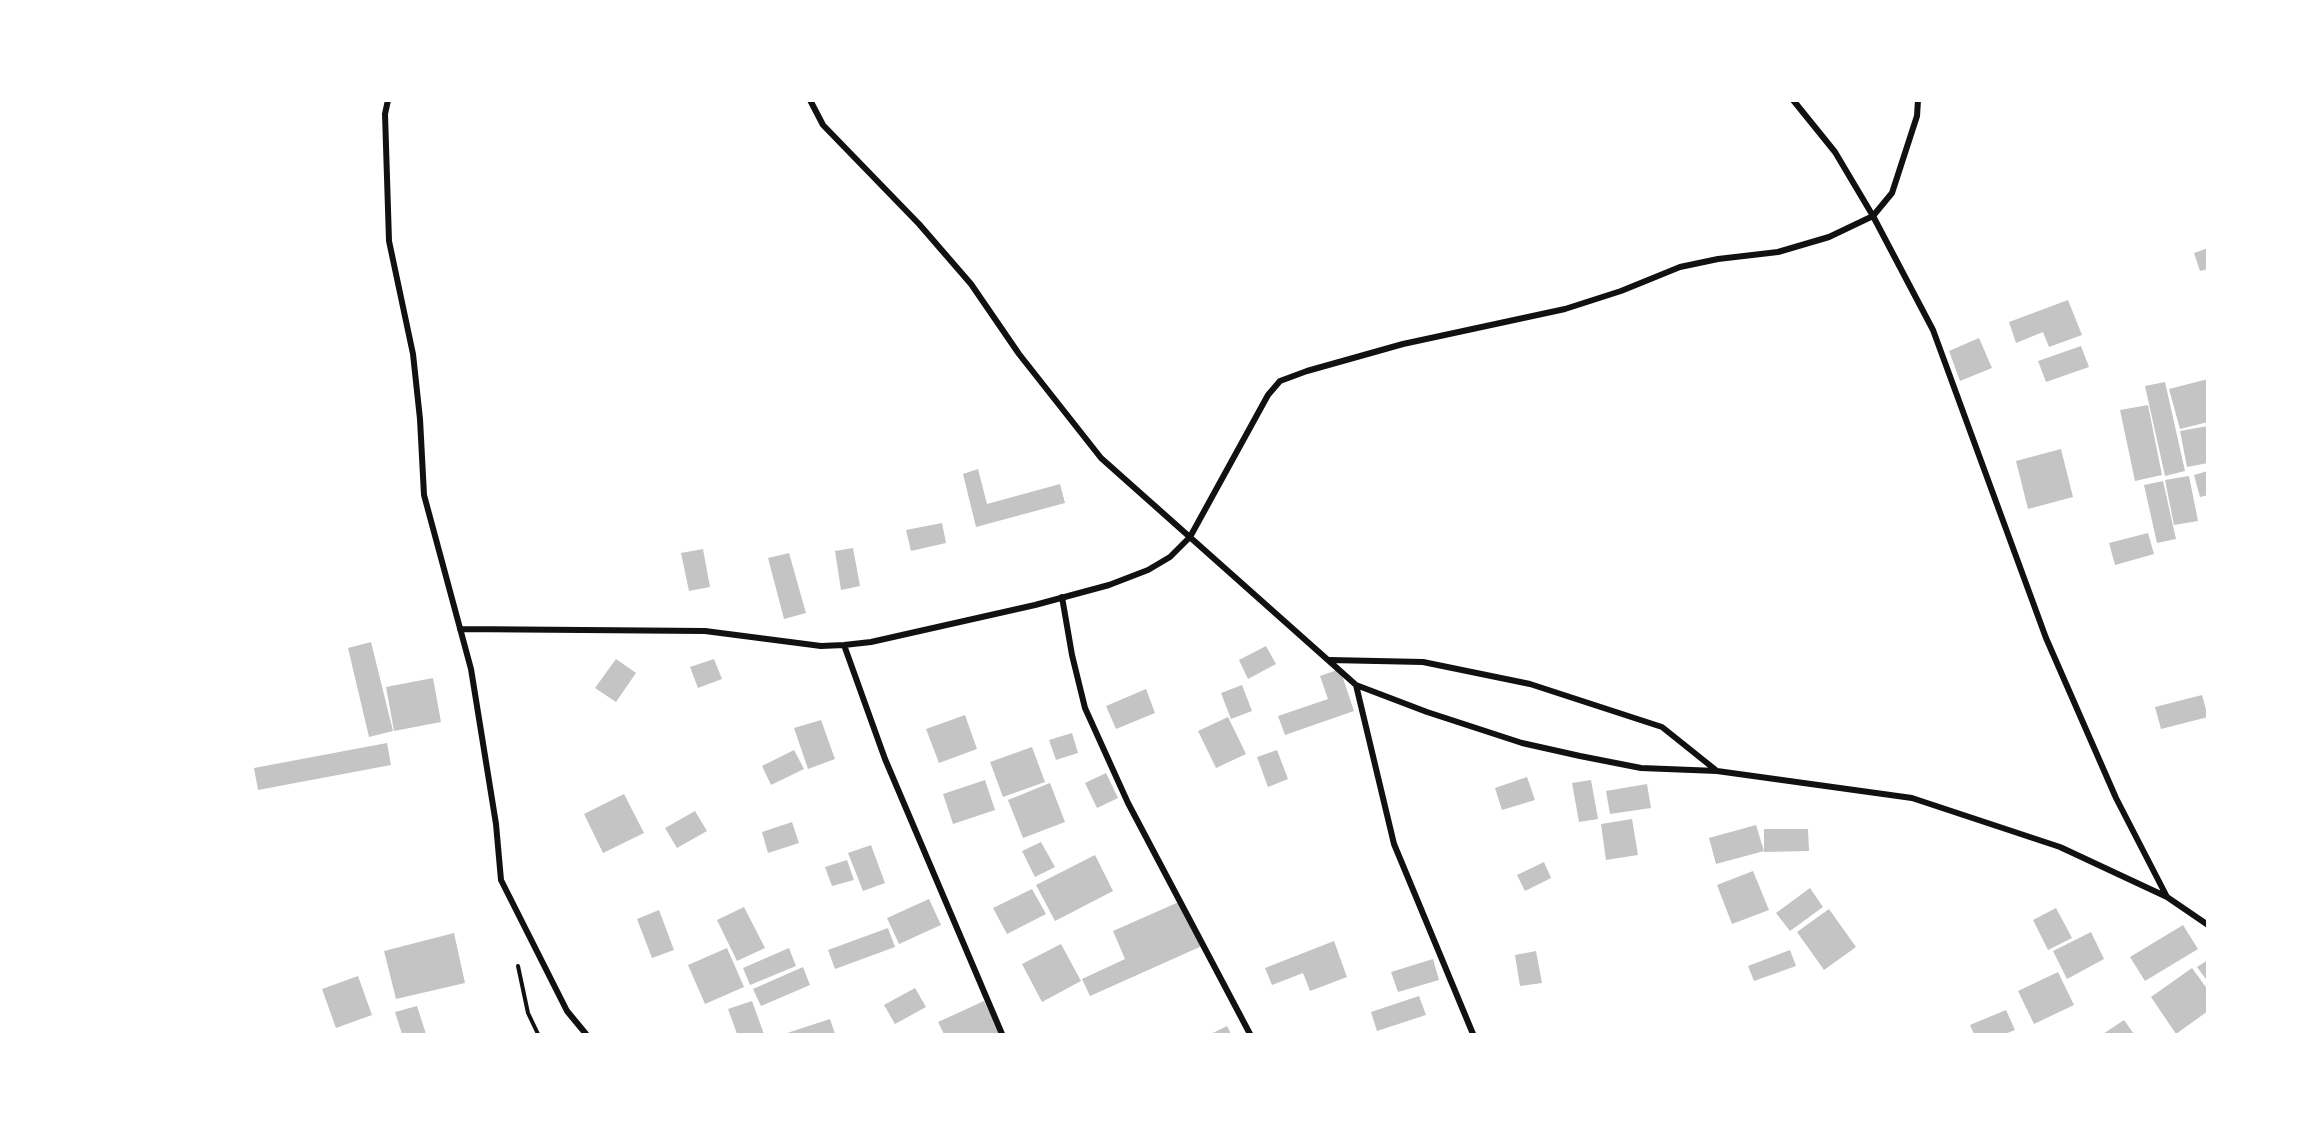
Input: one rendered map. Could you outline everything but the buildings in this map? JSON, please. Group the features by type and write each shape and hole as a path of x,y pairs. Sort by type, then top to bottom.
{"street":[{"path":"388,100 385,124 389,241 413,354 420,419 424,495 473,680 496,824 501,879 567,1011 586,1035"},
{"path":"810,100 823,125 919,224 971,284 1032,372 1101,458 1356,685 1427,712 1522,743 1641,768 1717,771 1912,798 2060,847 2167,897 2208,925"},
{"path":"1793,100 1835,152 1873,216 1933,330 2046,638 2116,798 2167,897"},
{"path":"460,629 705,631 821,646 844,645 871,642 1109,585 1148,570 1170,557 1190,537 1268,395 1280,381 1308,370 1403,344 1565,309 1621,291 1680,267 1718,259 1778,252 1828,237 1873,216 1892,193 1917,116 1918,100"},
{"path":"1062,597 1072,655 1085,708 1128,803 1250,1035"},
{"path":"844,645 885,759 1002,1035"},
{"path":"1330,660 1424,662 1530,684 1662,727 1717,771"},
{"path":"1356,685 1394,844 1473,1035"}]}
